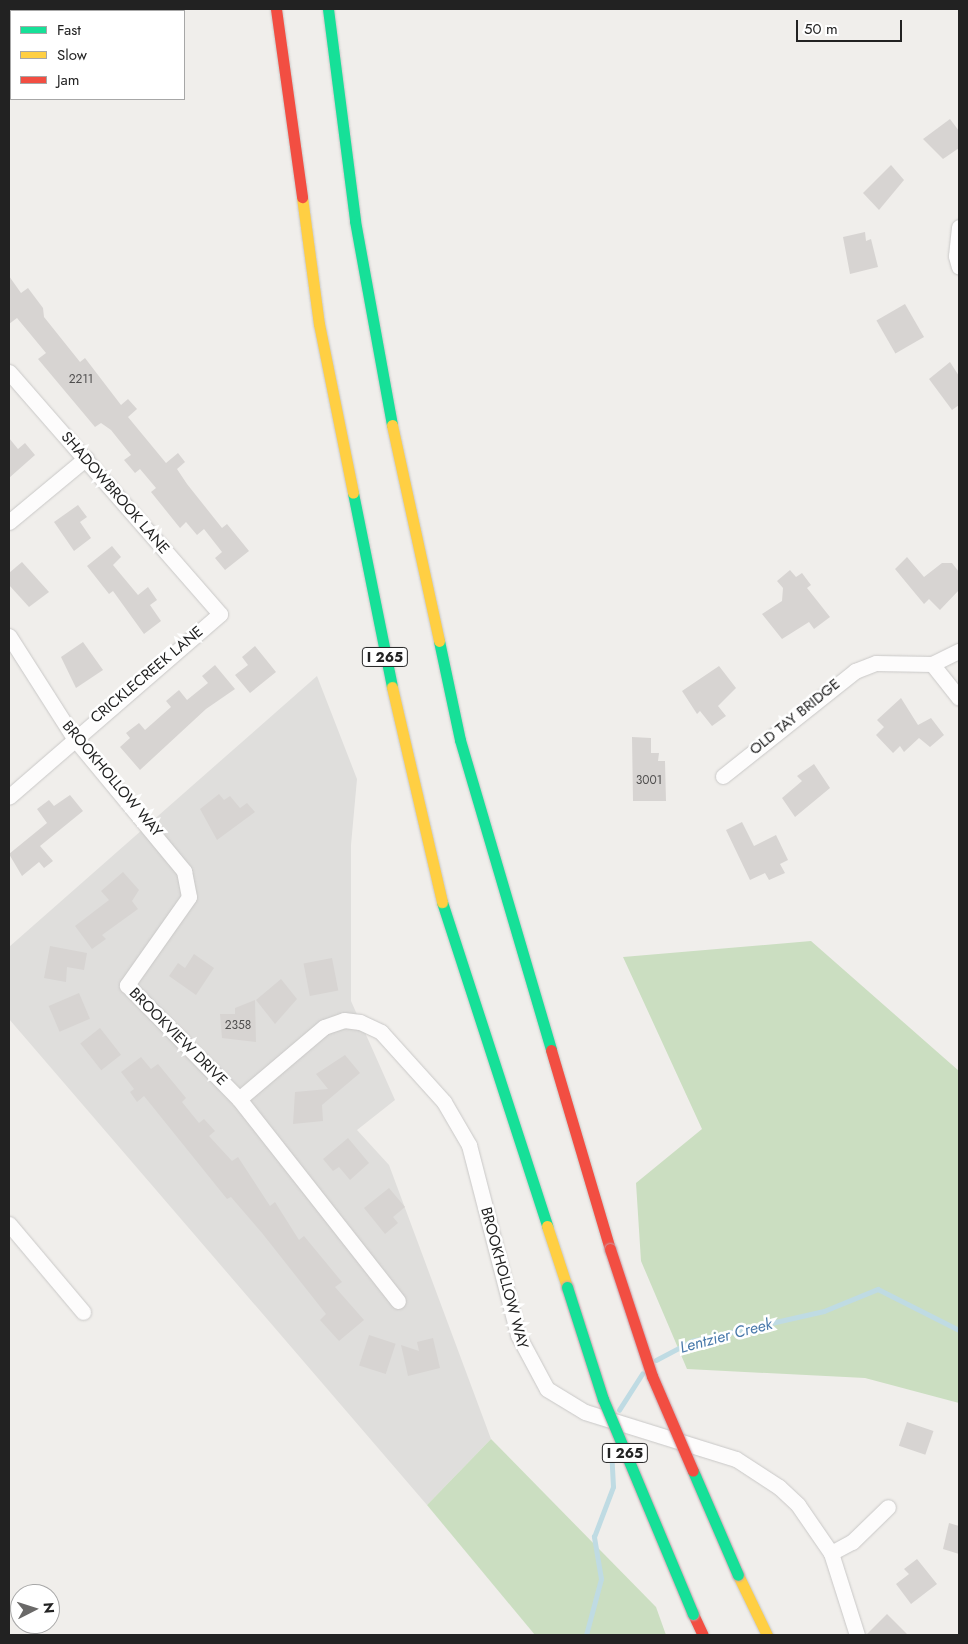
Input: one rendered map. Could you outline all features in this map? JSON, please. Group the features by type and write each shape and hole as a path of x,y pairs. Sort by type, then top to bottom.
{"highway":[{"name":"I 265","path":"276,9 319,324 388,668 445,917 603,1399 703,1635"},
{"path":"328,9 355,221 383,383 451,701 610,1249 652,1376 738,1575 767,1635"}],"street":[{"path":"959,227 956,256 959,267"},
{"name":"SHADOWBROOK LANE","path":"9,372 86,458 220,614"},
{"path":"9,522 86,458"},
{"name":"CRICKLECREEK LANE","path":"9,797 74,738 220,614"},
{"name":"BROOKHOLLOW WAY","path":"9,636 74,738 184,871"},
{"name":"OLD TAY BRIDGE","path":"722,776 855,671 876,663 932,664 959,651"},
{"path":"932,664 959,698"},
{"name":"BROOKVIEW DRIVE","path":"184,871 188,897 127,985 239,1098 398,1302"},
{"name":"BROOKVIEW DRIVE","path":"239,1098 324,1027 344,1020 360,1022"},
{"name":"BROOKHOLLOW WAY","path":"360,1022 381,1032 458,1120 469,1145 525,1355 547,1389 565,1403 736,1459 798,1505 831,1553 857,1635"},
{"path":"9,1224 83,1312"},
{"path":"831,1553 852,1542 888,1508"}],"shaded area":[{"path":"317,676 357,779 351,845 351,1001 395,1100 357,1130 389,1165 491,1439 427,1505 9,1019 9,947"}],"green space":[{"path":"811,941 959,1071 959,1403 865,1378 687,1369 641,1261 636,1183 702,1129 623,957"},
{"path":"491,1439 656,1607 666,1635 535,1635 427,1505"}],"building":[{"path":"950,119 959,131 959,148 943,159 923,139"},
{"path":"891,165 904,180 879,210 863,193"},
{"path":"865,232 866,241 871,239 878,267 850,274 843,237"},
{"path":"9,276 21,293 28,288 43,308 44,317 80,362 85,358 121,405 128,399 137,409 128,417 166,463 178,453 185,462 177,469 187,484 222,528 227,524 249,551 225,570 215,558 222,552 204,529 197,535 186,522 180,528 151,492 156,488 140,469 135,473 124,460 131,455 111,430 101,423 95,427 38,359 46,353 17,318 9,324"},
{"path":"905,304 924,337 895,353 876,320"},
{"path":"950,362 959,376 959,405 952,410 929,379"},
{"path":"9,438 18,449 25,443 35,455 9,478"},
{"path":"78,505 87,517 80,522 91,538 74,551 54,522"},
{"path":"112,546 121,557 113,565 138,595 148,587 157,600 150,605 161,621 144,634 113,591 109,594 87,566"},
{"path":"907,557 924,577 942,563 952,563 959,572 959,590 940,610 929,599 924,604 895,569"},
{"path":"22,562 49,592 29,607 9,585 9,573"},
{"path":"790,570 796,577 802,573 811,585 807,588 830,617 814,629 809,622 782,639 762,614 782,601 783,588 777,581"},
{"path":"83,642 103,670 76,688 61,657"},
{"path":"255,646 276,672 250,693 235,675 248,665 242,657"},
{"path":"215,665 235,689 206,709 140,770 120,747 130,738 126,733 139,723 145,730 171,707 166,701 179,690 187,700 208,683 202,676"},
{"path":"719,666 736,688 718,706 726,716 712,726 700,711 697,714 682,691"},
{"path":"901,698 918,725 931,718 944,735 930,747 919,738 904,752 900,746 893,753 876,735 884,727 877,720"},
{"path":"632,737 651,738 651,753 659,753 658,761 665,761 666,801 633,801"},
{"path":"814,764 830,788 795,817 782,798 802,781 797,776"},
{"path":"219,794 224,800 230,796 240,808 247,803 255,812 217,840 200,809"},
{"path":"70,795 83,811 40,846 53,861 44,868 39,862 22,876 9,854 47,823 37,809 49,800 54,806"},
{"path":"742,822 754,846 776,835 788,860 780,864 785,873 769,880 765,873 750,880 726,830"},
{"path":"123,872 139,890 132,901 138,909 102,935 106,939 92,949 75,926 109,900 101,891"},
{"path":"50,946 87,953 84,970 67,967 66,982 44,978"},
{"path":"194,954 214,968 196,995 169,976 178,963 185,968"},
{"path":"332,958 338,990 310,996 304,964"},
{"path":"281,979 297,999 275,1024 256,1000"},
{"path":"79,993 90,1019 60,1032 49,1006"},
{"path":"255,1000 256,1042 222,1038 220,1014 235,1014 235,1008"},
{"path":"100,1028 121,1055 101,1070 80,1043"},
{"path":"345,1055 360,1073 322,1105 323,1121 293,1124 295,1092 328,1089 316,1074"},
{"path":"141,1057 151,1069 158,1064 186,1098 182,1102 199,1123 204,1119 215,1131 209,1136 232,1161 238,1157 270,1206 275,1202 299,1240 304,1236 342,1282 335,1287 364,1320 339,1341 320,1320 326,1314 262,1233 231,1197 227,1199 144,1096 137,1102 130,1092 134,1089 121,1072"},
{"path":"348,1138 369,1163 350,1180 339,1167 333,1171 323,1159"},
{"path":"389,1188 405,1207 393,1217 398,1223 385,1234 364,1208"},
{"path":"369,1335 396,1344 386,1374 359,1365"},
{"path":"433,1338 440,1368 408,1376 401,1345 419,1351 417,1342"},
{"path":"907,1422 933,1431 925,1455 899,1446"},
{"path":"949,1523 959,1526 959,1554 943,1549"},
{"path":"917,1559 937,1584 911,1604 896,1584 909,1574 904,1569"},
{"path":"887,1614 908,1635 866,1635"}],"waterway":[{"name":"Lentzier Creek","path":"656,1360 692,1341 824,1311 878,1289 959,1330"},
{"name":"Lentzier Creek","path":"619,1410 642,1374"},
{"name":"Lentzier Creek","path":"586,1635 601,1579 594,1537 613,1487 611,1448"}],"traffic: fast":[{"path":"328,9 355,221 392,425"},
{"path":"353,493 392,687"},
{"path":"439,641 460,740 551,1050"},
{"path":"442,902 547,1226"},
{"path":"567,1287 603,1399 693,1614"},
{"path":"693,1471 738,1575"}],"traffic: slow":[{"path":"302,197 319,324 353,493"},
{"path":"392,425 439,641"},
{"path":"392,687 442,902"},
{"path":"547,1226 567,1287"},
{"path":"738,1575 767,1635"}],"traffic: jam":[{"path":"276,9 302,197"},
{"path":"551,1050 610,1249"},
{"path":"610,1249 652,1376 693,1471"},
{"path":"693,1614 703,1635"}]}
